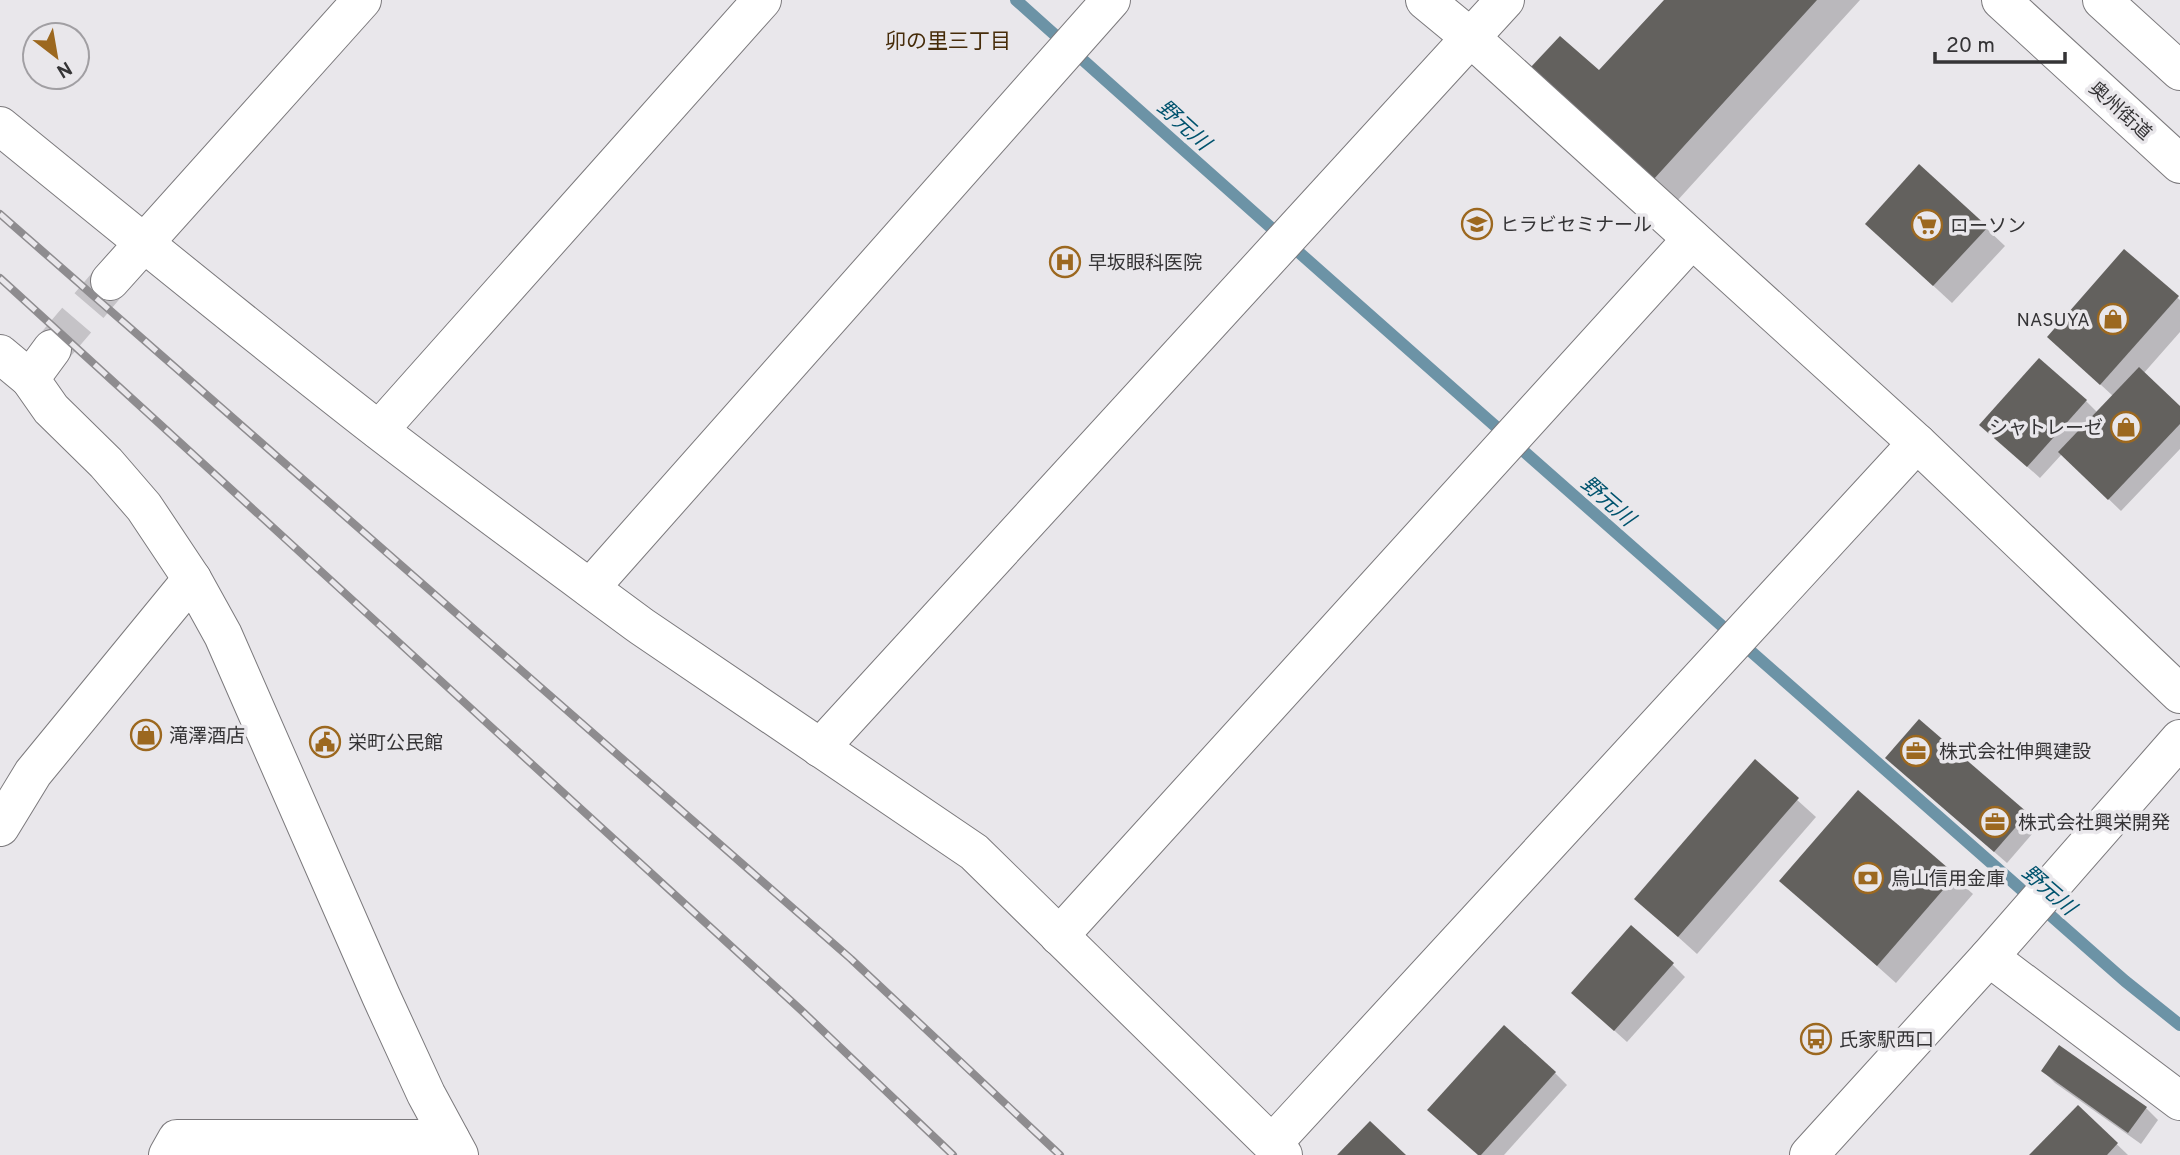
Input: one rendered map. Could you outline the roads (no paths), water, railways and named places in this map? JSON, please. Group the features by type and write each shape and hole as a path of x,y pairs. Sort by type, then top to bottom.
{"main road":[{"path":"110,281 362,0"},
{"path":"379,430 762,0"},
{"path":"590,588 1111,0"},
{"path":"1425,0 1471,38 1917,443 2180,694"},
{"path":"820,748 1504,0"},
{"name":"奥州街道","path":"2001,0 2180,164"},
{"path":"2102,0 2180,71"},
{"path":"0,126 143,244 379,430 590,588 641,626 974,852 1277,1150 1917,443"},
{"path":"1059,936 1692,239"},
{"path":"30,379 52,349"},
{"path":"0,354 30,379 51,409 106,463 144,508 192,579 223,635 337,898 426,1094 455,1147"},
{"path":"0,827 33,773 192,579"},
{"path":"1809,1155 1989,957 2180,739"},
{"path":"1989,957 2180,1101"},
{"path":"168,1155 177,1139 455,1147"}],"waterway":[{"name":"野元川","path":"1016,0 2125,981 2180,1025"}],"tunnel":[{"path":"52,349 110,281"}],"railway":[{"path":"0,214 851,959 1060,1155"},
{"path":"0,278 802,1011 953,1155"}],"place":[{"name":"ヒラビセミナール","path":"1477,224"},
{"name":"ローソン","path":"1927,225"},
{"name":"早坂眼科医院","path":"1065,262"},
{"name":"NASUYA","path":"2113,319"},
{"name":"シャトレーゼ","path":"2126,427"},
{"name":"滝澤酒店","path":"146,735"},
{"name":"栄町公民館","path":"325,742"},
{"name":"株式会社伸興建設","path":"1916,751"},
{"name":"株式会社興栄開発","path":"1995,822"},
{"name":"烏山信用金庫","path":"1868,878"},
{"name":"氏家駅西口","path":"1816,1039"}],"district":[{"name":"卯の里三丁目","path":"948,41"}]}
